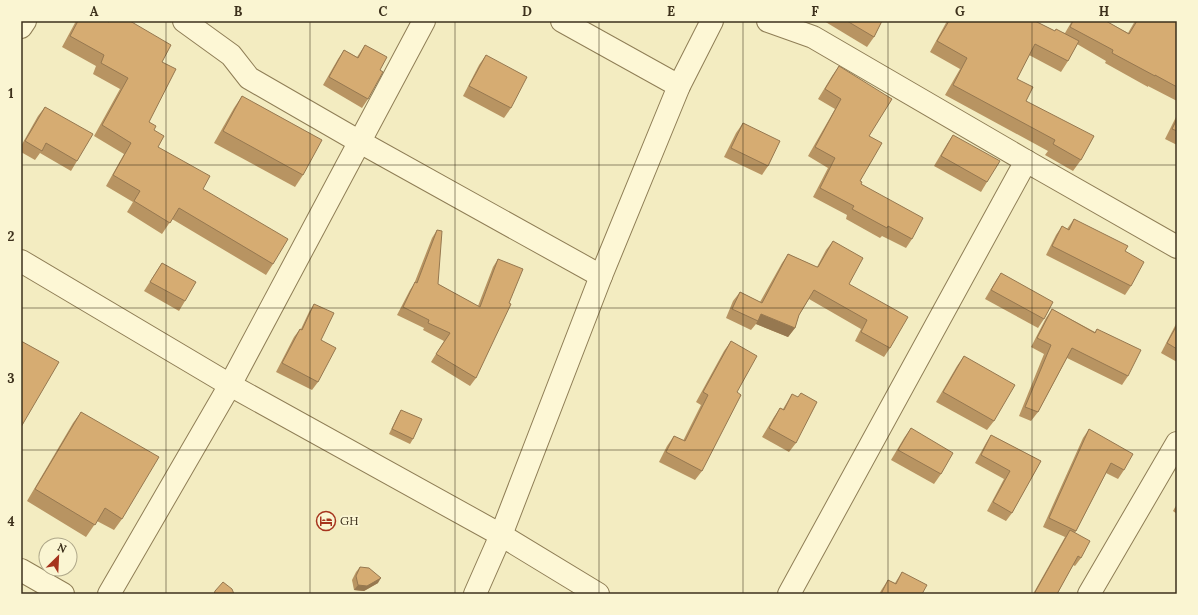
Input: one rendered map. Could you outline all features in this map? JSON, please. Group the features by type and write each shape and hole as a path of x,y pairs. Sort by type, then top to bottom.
{"street":[{"path":"21,27 25,21"},
{"path":"184,21 231,55 249,78 360,142 601,276"},
{"path":"109,594 230,385 424,21"},
{"path":"562,21 679,86"},
{"path":"475,594 501,535 601,276 679,86 712,21"},
{"path":"768,21 813,37 1177,247"},
{"path":"789,594 1026,161"},
{"path":"21,261 230,385 501,535 598,594"},
{"path":"1089,594 1177,443"},
{"path":"21,570 63,594"}],"building":[{"path":"78,21 130,21 171,45 162,62 176,69 149,122 156,126 154,130 164,136 158,147 210,176 203,189 288,239 273,264 179,208 170,223 134,201 140,191 113,175 131,143 102,125 128,78 101,63 104,55 70,36"},
{"path":"847,21 882,21 874,37"},
{"path":"949,21 1035,21 1055,31 1056,29 1079,41 1068,61 1035,44 1017,79 1033,87 1026,101 1094,136 1081,160 1053,144 1055,140 953,85 967,58 937,41"},
{"path":"1073,21 1106,21 1129,34 1137,21 1177,21 1177,87 1112,53 1113,50 1070,27"},
{"path":"365,45 387,57 380,70 383,72 368,99 329,77 344,50 358,58"},
{"path":"486,55 527,77 511,108 469,86"},
{"path":"839,66 892,99 869,136 882,143 860,181 862,182 861,184 923,218 912,239 888,226 887,228 852,209 854,206 820,188 835,158 815,147 841,99 825,89"},
{"path":"242,96 322,140 303,175 223,131"},
{"path":"45,107 93,134 77,161 46,143 42,151 25,141"},
{"path":"1177,119 1177,131 1172,129"},
{"path":"743,123 780,141 768,166 731,148"},
{"path":"953,135 1000,161 987,182 941,156"},
{"path":"1074,219 1128,246 1125,251 1144,262 1131,286 1052,246 1062,226 1069,230"},
{"path":"437,230 442,231 438,284 480,307 498,259 523,269 509,303 511,304 476,378 436,354 450,333 428,323 429,320 403,307 415,282 417,283"},
{"path":"833,241 863,258 849,284 908,317 890,348 861,332 867,320 814,290 799,315 795,328 761,314 758,321 732,309 740,292 762,303 788,254 818,267"},
{"path":"162,263 196,282 185,301 150,282"},
{"path":"1001,273 1053,302 1044,319 991,290"},
{"path":"314,304 334,313 321,340 336,348 318,382 282,363 300,329 302,330"},
{"path":"1052,309 1095,333 1097,329 1141,350 1128,376 1072,348 1038,412 1025,407 1051,345 1037,338"},
{"path":"1177,325 1177,349 1167,343"},
{"path":"21,341 59,362 21,427"},
{"path":"731,341 757,356 737,392 741,395 702,471 666,452 674,436 685,441 708,395 703,392"},
{"path":"964,356 1015,385 994,421 943,392"},
{"path":"801,393 817,402 796,443 769,428 780,408 784,410 792,394 798,397"},
{"path":"401,410 422,419 413,439 392,429"},
{"path":"81,412 159,457 122,519 105,508 95,525 35,489"},
{"path":"911,428 953,453 941,474 898,450"},
{"path":"1089,429 1133,454 1124,470 1111,463 1076,531 1049,518"},
{"path":"991,435 1041,461 1012,513 993,502 1010,471 981,455"},
{"path":"1070,530 1090,541 1081,558 1078,556 1057,594 1034,594"},
{"path":"360,567 369,568 381,578 367,586 358,585 356,576"},
{"path":"902,572 927,585 922,594 881,594 888,580 896,584"},
{"path":"223,582 232,589 234,594 214,594"}],"place":[{"name":"GH","path":"326,521"}]}
